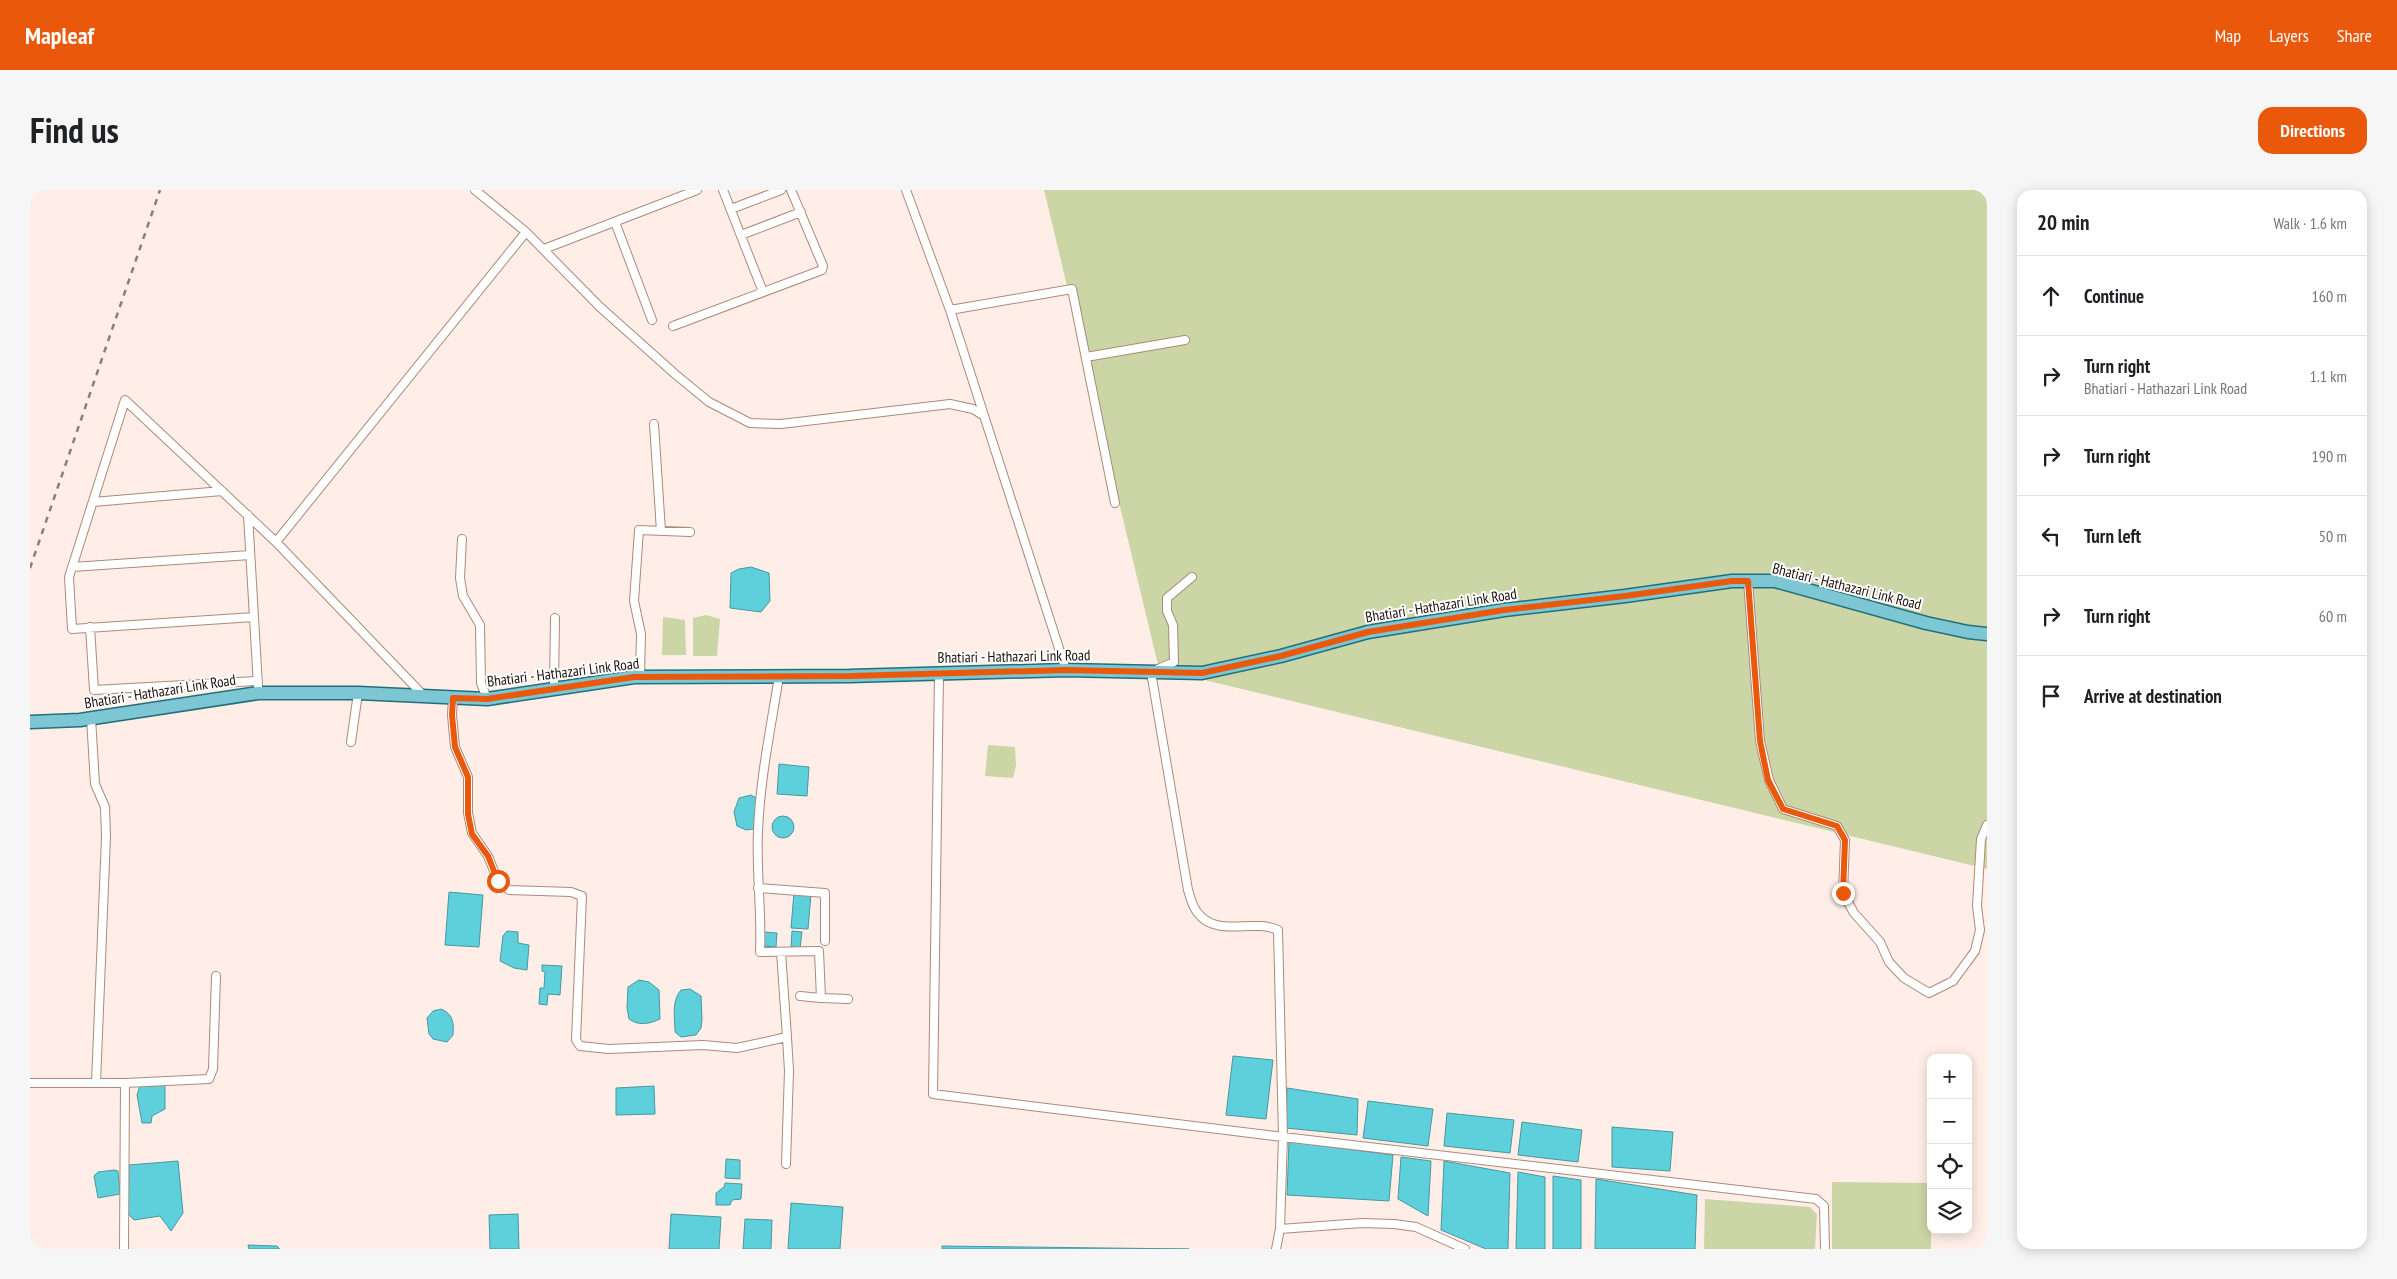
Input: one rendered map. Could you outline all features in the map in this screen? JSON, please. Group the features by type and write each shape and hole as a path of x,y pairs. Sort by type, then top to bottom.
{"main road":[{"name":"Bhatiari - Hathazari Link Road","path":"30,722 91,718 258,687 487,699 640,677 939,674 1066,670 1210,672 1281,656 1368,632 1504,610 1732,581 1775,581 1926,623 1987,634"}],"street":[{"path":"475,190 526,232 600,307 675,374 709,402 750,423 781,424 950,404 973,409 984,416"},
{"path":"544,249 697,190"},
{"path":"723,190 763,292"},
{"path":"731,209 781,190"},
{"path":"673,326 822,270 823,266 792,190"},
{"path":"906,190 950,310 1066,670"},
{"path":"741,235 801,212"},
{"path":"615,222 652,320"},
{"path":"276,542 526,232"},
{"path":"950,310 1072,289 1115,503"},
{"path":"1086,357 1185,340"},
{"path":"254,617 72,629 69,577 125,400 276,542 424,696"},
{"path":"654,424 661,531"},
{"path":"93,502 222,491"},
{"path":"90,627 94,690 258,687 248,515"},
{"path":"640,677 640,634 634,601 639,530 690,532"},
{"path":"462,539 460,578 463,596 480,625 481,683 487,699"},
{"path":"72,567 250,555"},
{"path":"1192,577 1167,598 1167,611 1173,625 1174,662 1151,672 1188,890 1196,911 1211,924 1228,927 1271,926 1278,930 1283,1137 1280,1230 1276,1249"},
{"path":"1748,581 1760,741 1768,780 1783,809 1837,826 1845,840 1843,893 1854,913 1880,942 1889,962 1904,978 1929,993 1953,981 1975,951 1980,930 1977,906 1981,840 1987,825"},
{"path":"554,688 555,618"},
{"path":"939,674 933,1094 1816,1199 1824,1206 1825,1249"},
{"path":"779,676 758,828 758,888 762,922 760,952 819,951 821,998"},
{"path":"351,742 358,692"},
{"path":"453,698 452,715 455,747 468,777 468,814 472,834 488,856 498,881 509,890 571,892 582,896 576,1040 580,1046 608,1049 703,1045 737,1048 787,1037"},
{"path":"91,718 95,784 105,807 106,837 96,1083"},
{"path":"758,888 825,893 825,941"},
{"path":"781,952 789,1071 786,1164"},
{"path":"30,1083 125,1083 209,1079 213,1069 216,976"},
{"path":"800,996 848,999"},
{"path":"124,1249 125,1083"},
{"path":"1280,1230 1362,1223 1394,1224 1416,1227 1465,1249"}],"green space":[{"path":"1044,190 1987,190 1987,869 1159,669"},
{"path":"706,615 720,619 717,656 693,656 693,618"},
{"path":"663,617 685,620 686,655 662,655"},
{"path":"988,745 1015,747 1016,766 1013,778 985,776"},
{"path":"1832,1182 1927,1183 1927,1234 1931,1234 1931,1249 1832,1249"},
{"path":"1705,1199 1810,1207 1817,1214 1815,1249 1704,1249"}],"water":[{"path":"751,567 769,573 770,601 761,612 730,608 731,573 739,569"},
{"path":"779,764 809,767 807,796 777,794"},
{"path":"751,795 758,799 756,824 753,829 746,830 737,826 734,812 739,798"},
{"path":"783,816 791,819 794,827 791,835 783,838 775,835 772,827 775,819"},
{"path":"449,892 483,895 479,947 445,945"},
{"path":"794,892 811,894 808,929 791,928"},
{"path":"507,931 518,932 518,943 529,945 527,970 514,968 500,961 503,936"},
{"path":"792,931 802,932 800,948 791,947"},
{"path":"764,932 777,933 776,947 763,946"},
{"path":"542,965 562,966 560,995 548,994 547,1005 539,1004 540,988 544,988 545,972 542,971"},
{"path":"639,980 649,982 659,990 660,1019 644,1024 636,1023 629,1019 627,1008 628,987"},
{"path":"690,989 701,996 701,1028 696,1035 681,1037 675,1032 675,1005 681,990"},
{"path":"441,1009 448,1013 453,1022 453,1035 447,1042 433,1039 429,1034 427,1018 433,1011"},
{"path":"1233,1056 1273,1060 1266,1119 1226,1115"},
{"path":"165,1084 165,1109 152,1116 151,1123 142,1123 137,1095 140,1085"},
{"path":"654,1086 655,1114 616,1115 616,1088"},
{"path":"1287,1088 1358,1099 1357,1135 1286,1128"},
{"path":"1368,1101 1433,1109 1428,1146 1363,1138"},
{"path":"1447,1113 1514,1120 1510,1153 1444,1146"},
{"path":"1522,1122 1582,1130 1578,1162 1518,1155"},
{"path":"1612,1127 1673,1132 1670,1171 1612,1167"},
{"path":"1289,1141 1393,1155 1389,1201 1287,1195"},
{"path":"1401,1157 1431,1161 1428,1216 1398,1199"},
{"path":"726,1159 740,1160 740,1179 725,1178"},
{"path":"178,1161 183,1213 171,1231 160,1216 134,1220 128,1214 129,1165"},
{"path":"1444,1161 1510,1173 1508,1249 1486,1249 1441,1230"},
{"path":"118,1171 120,1194 98,1198 94,1176 98,1172"},
{"path":"1518,1172 1545,1177 1545,1249 1516,1249"},
{"path":"1553,1176 1581,1180 1581,1249 1553,1249"},
{"path":"1596,1179 1697,1195 1695,1249 1595,1249"},
{"path":"725,1183 742,1184 741,1199 732,1200 730,1205 716,1205 716,1193 724,1187"},
{"path":"791,1203 843,1207 840,1249 788,1249"},
{"path":"518,1214 519,1249 490,1249 489,1215"},
{"path":"671,1214 721,1217 719,1249 669,1249"},
{"path":"745,1219 772,1220 771,1249 743,1249"},
{"path":"248,1245 277,1246 280,1249 249,1249"},
{"path":"942,1246 1189,1249 942,1249"}],"railway":[{"path":"30,568 160,190"}],"route":[{"path":"498,881 488,856 472,834 468,814 468,777 455,747 452,715 453,698 487,699 634,677 850,676 1066,670 1202,673 1281,656 1368,632 1504,610 1732,581 1748,581 1760,741 1768,780 1783,809 1821,819 1837,826 1845,840 1843,893"}]}
